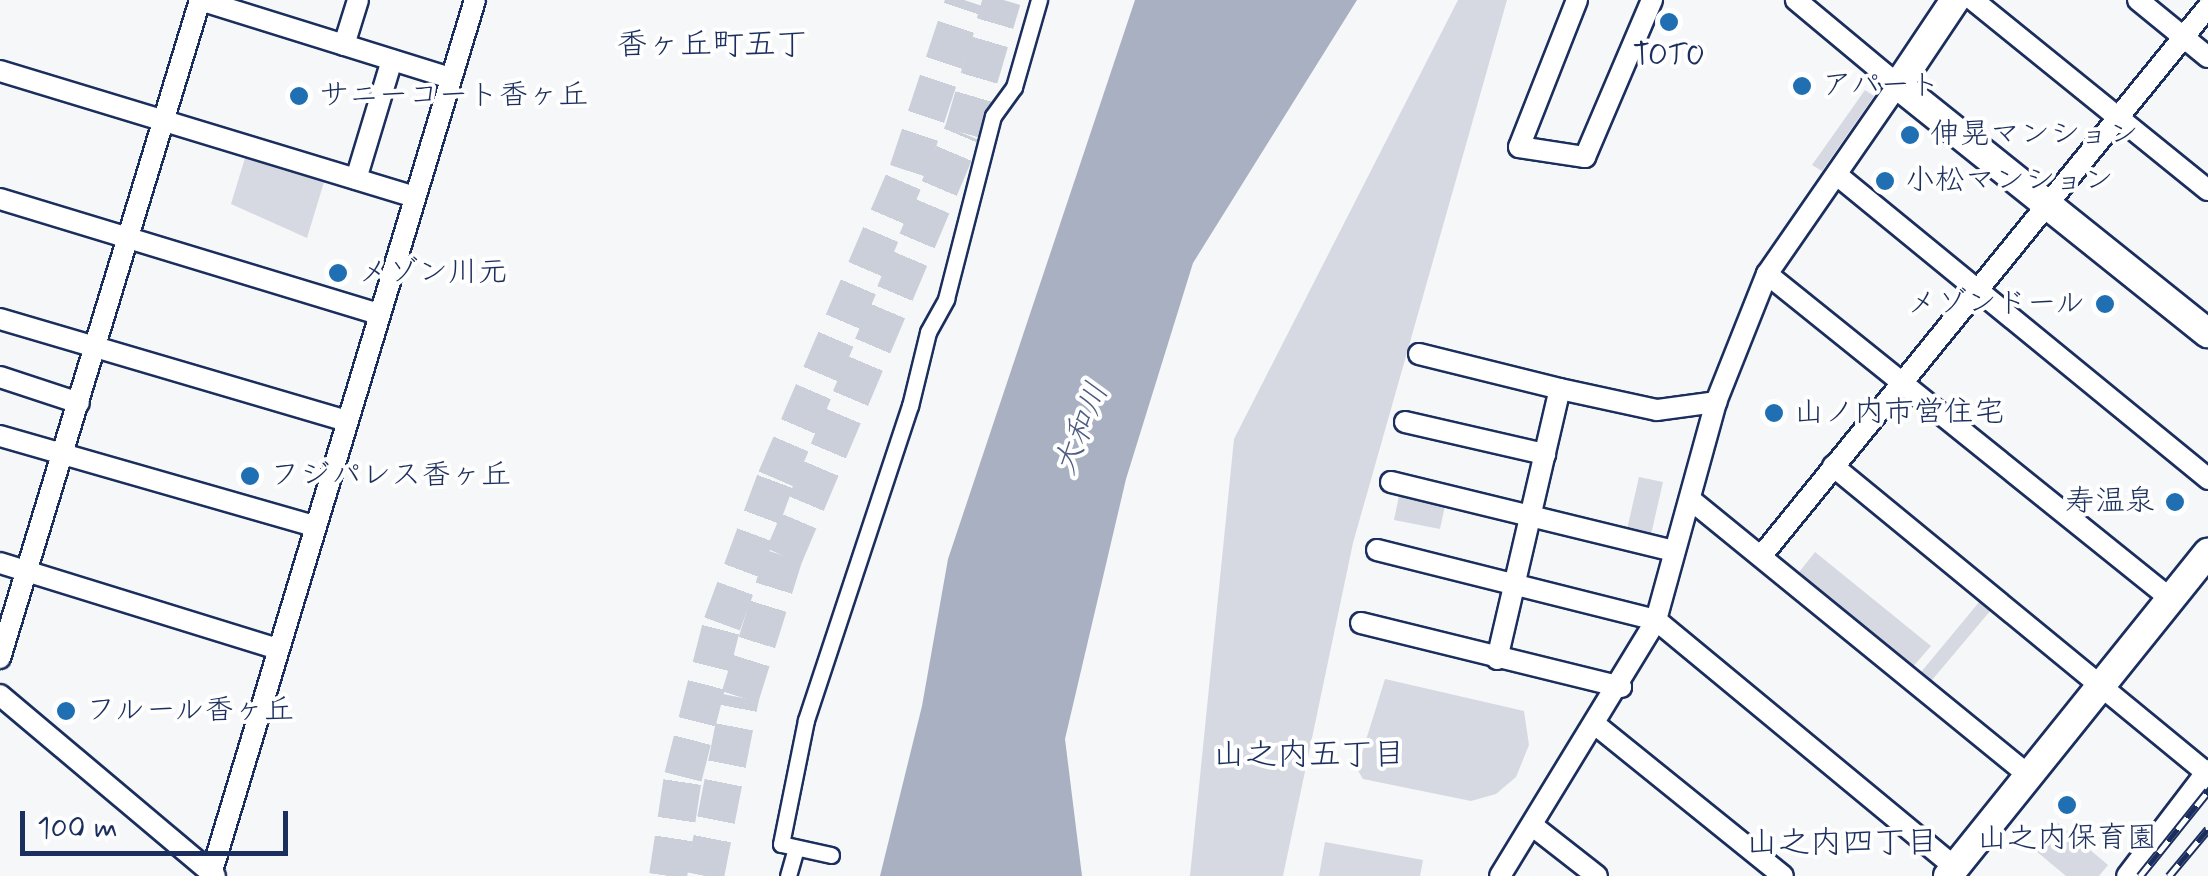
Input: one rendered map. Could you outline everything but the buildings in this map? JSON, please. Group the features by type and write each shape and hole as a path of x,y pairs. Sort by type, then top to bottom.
{"street":[{"path":"0,658 200,0 451,78"},
{"path":"344,45 358,0"},
{"path":"0,695 214,873 314,526 475,0"},
{"path":"832,855 781,844 806,720 910,406 928,332 946,299 993,116 1014,87 1039,0"},
{"path":"1577,0 1519,147 1586,158 1652,0"},
{"path":"1796,0 2208,334"},
{"path":"1500,876 1621,686 1656,620 1716,402 1767,274 1955,0"},
{"path":"1973,0 2208,190"},
{"path":"2138,0 2208,57"},
{"path":"1763,554 2208,7"},
{"path":"356,180 392,60"},
{"path":"0,71 415,197"},
{"path":"1837,175 2208,479"},
{"path":"0,199 379,314"},
{"path":"1767,274 2171,600"},
{"path":"0,319 346,421"},
{"path":"1419,354 1657,410 1716,402"},
{"path":"0,378 80,403"},
{"path":"1498,659 1560,389"},
{"path":"1405,422 1545,454"},
{"path":"0,436 314,526"},
{"path":"1833,466 2099,687 2207,771 2127,876"},
{"path":"1391,482 1674,551"},
{"path":"1691,500 1763,554 2029,776"},
{"path":"1376,550 1656,620 1952,871 2208,553"},
{"path":"0,563 278,649"},
{"path":"1361,624 1621,686"},
{"path":"1596,725 1783,876"},
{"path":"1533,826 1597,876"},
{"path":"788,876 796,848"}],"shaded area":[{"path":"1458,0 1507,0 1353,543 1283,876 1190,876 1234,439"},
{"path":"1865,90 1874,96 1822,171 1812,165"},
{"path":"245,158 324,182 307,238 231,204"},
{"path":"1639,477 1663,482 1650,539 1626,534"},
{"path":"1400,491 1446,501 1440,529 1394,520"},
{"path":"1815,552 1931,646 1910,670 1796,576"},
{"path":"1980,601 1991,610 1927,686 1917,677"},
{"path":"1385,679 1524,711 1529,745 1516,777 1496,794 1471,801 1363,779 1357,769"},
{"path":"2058,823 2108,865 2099,876 2066,876 2036,851"},
{"path":"1325,842 1423,860 1420,876 1319,876"}],"water":[{"name":"大和川","path":"1135,0 1357,0 1193,263 1126,479 1065,739 1082,876 880,876 922,706 948,559"}],"tunnel":[{"path":"668,876 683,777 722,624 776,479 908,171 965,0"},
{"path":"705,876 740,697 784,556 963,133 1002,0"}],"railway":[{"path":"2140,876 2208,791"},
{"path":"2169,876 2208,829"}],"place":[{"name":"TOTO","path":"1669,22"},
{"name":"アパート","path":"1802,86"},
{"name":"サニーコート香ヶ丘","path":"299,96"},
{"name":"伸晃マンション","path":"1910,135"},
{"name":"小松マンション","path":"1885,181"},
{"name":"メゾン川元","path":"338,273"},
{"name":"メゾンドール","path":"2105,304"},
{"name":"山ノ内市営住宅","path":"1774,413"},
{"name":"フジパレス香ヶ丘","path":"250,476"},
{"name":"寿温泉","path":"2175,502"},
{"name":"フルール香ヶ丘","path":"66,711"},
{"name":"山之内保育園","path":"2067,805"}],"district":[{"name":"香ヶ丘町五丁","path":"712,45"},
{"name":"山之内五丁目","path":"1309,755"},
{"name":"山之内四丁目","path":"1842,843"}]}
